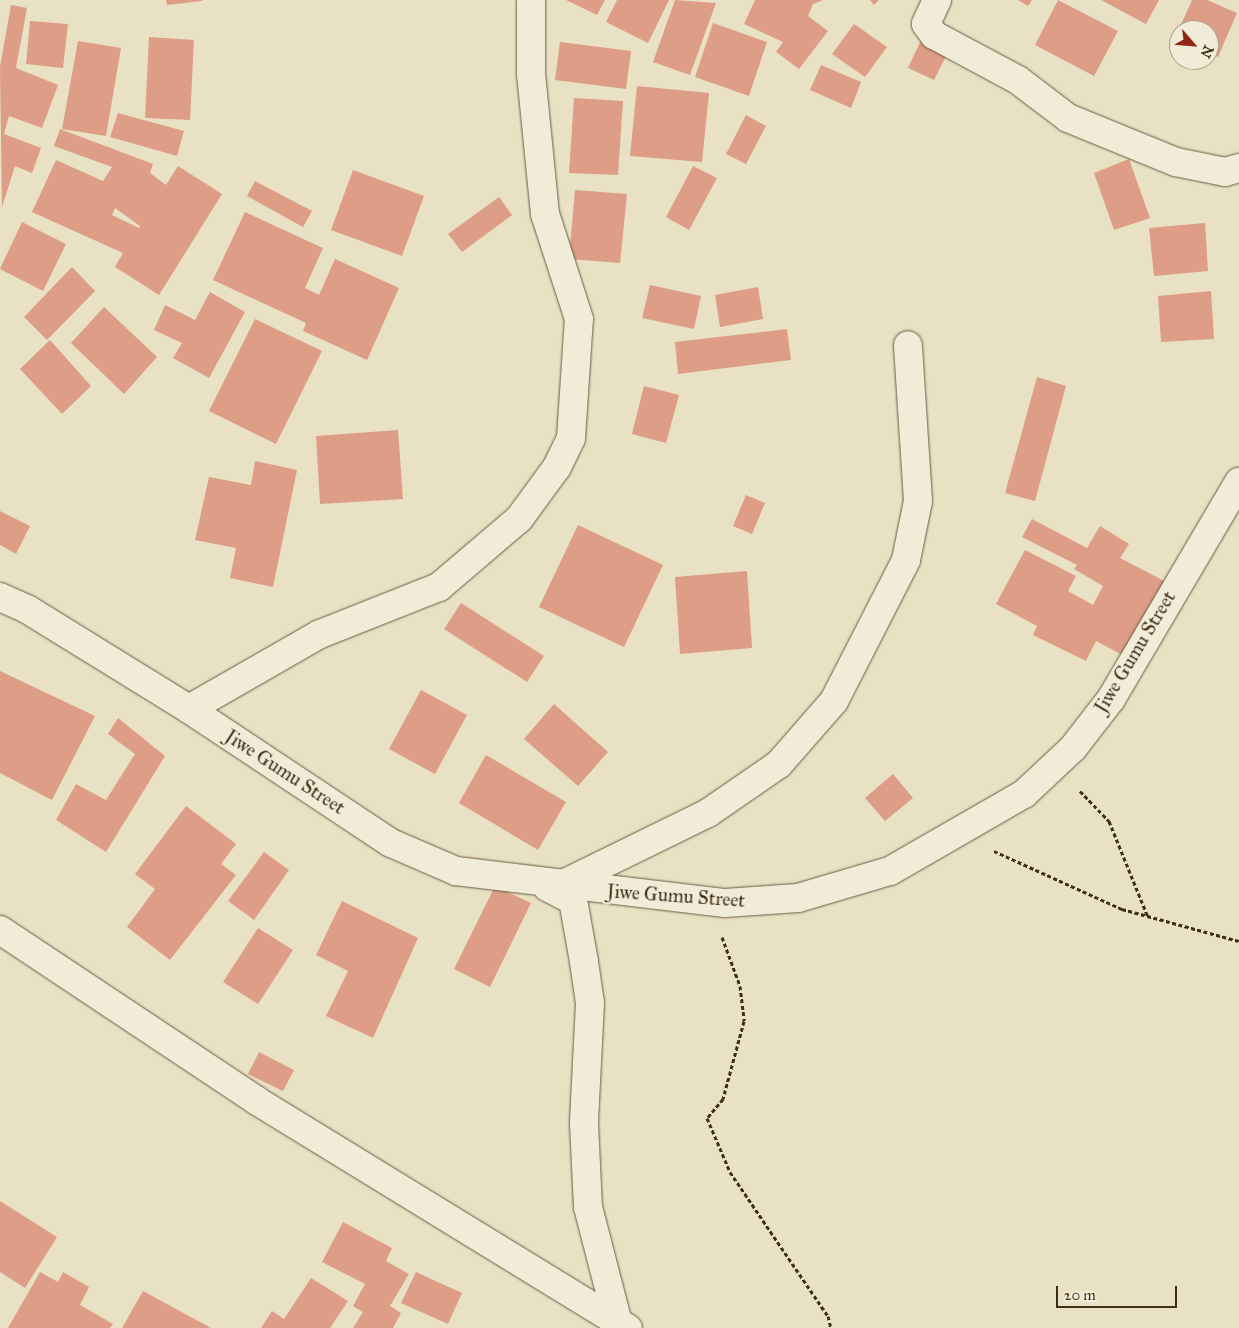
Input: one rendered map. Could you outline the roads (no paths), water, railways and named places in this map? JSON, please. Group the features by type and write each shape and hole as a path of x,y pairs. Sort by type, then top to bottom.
{"street":[{"path":"189,709 320,634 439,587 519,519 557,467 571,438 579,318 545,214 531,74 531,0"},
{"path":"937,0 926,24 934,35 1018,80 1068,118 1176,162 1225,172 1239,168"},
{"path":"549,885 708,813 779,764 834,701 906,560 918,501 908,345"},
{"name":"Jiwe Gumu Street","path":"0,598 27,609 189,709 391,843 456,871 549,885 725,904 798,898 890,871 958,835 1024,794 1054,765 1111,699 1239,482"},
{"path":"549,885 573,900 584,962 590,1003 584,1123 588,1207 623,1325"},
{"path":"0,930 257,1101 623,1325"}]}
